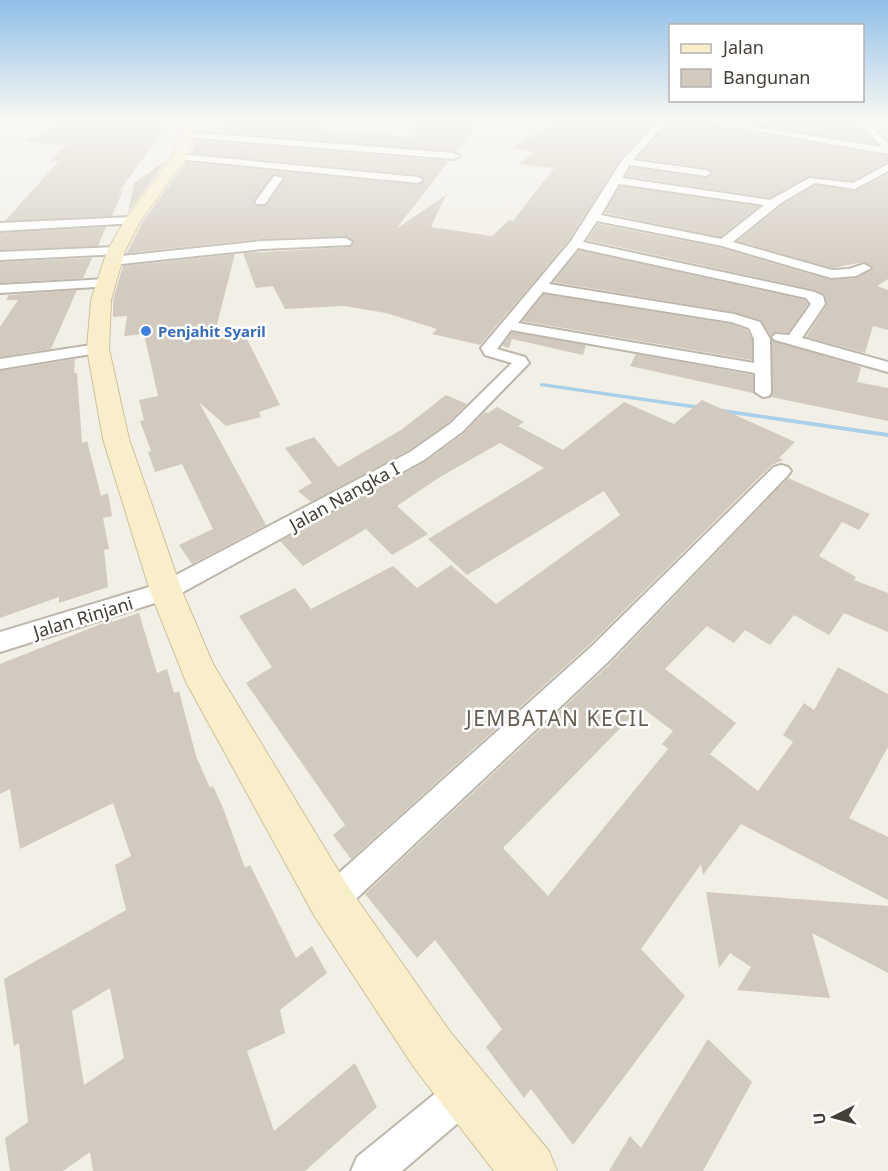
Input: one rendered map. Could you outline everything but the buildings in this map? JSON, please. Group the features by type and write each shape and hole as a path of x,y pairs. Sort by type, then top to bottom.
{"street":[{"path":"162,176 132,221 111,265 101,300 98,350 116,439 166,591 198,671 331,901 433,1051 529,1171"},
{"path":"261,202 284,179 274,176"},
{"path":"389,176 418,180"},
{"path":"506,325 575,244 594,218 618,176"},
{"path":"724,243 742,226 813,180 855,186 873,176"},
{"path":"616,180 750,202 776,202"},
{"path":"594,218 724,243 831,274 851,273 864,268"},
{"path":"0,227 132,221"},
{"path":"0,289 111,265 262,246 346,242"},
{"path":"575,244 810,295 818,299 818,304 794,340"},
{"path":"0,256 111,265"},
{"path":"540,287 734,318 755,325 761,333 760,369 763,392"},
{"path":"506,325 760,369"},
{"name":"Jalan Nangka I","path":"166,591 417,456 456,428 520,361 488,350 506,325"},
{"path":"761,333 794,340 888,368"},
{"path":"0,364 98,350"},
{"path":"331,901 600,654 780,471"},
{"name":"Jalan Rinjani","path":"0,642 166,591"},
{"path":"371,1171 466,1092"}],"waterway":[{"path":"542,385 888,435"}],"place":[{"name":"Penjahit Syaril","path":"146,331"}],"district":[{"name":"JEMBATAN KECIL","path":"558,718"}]}
